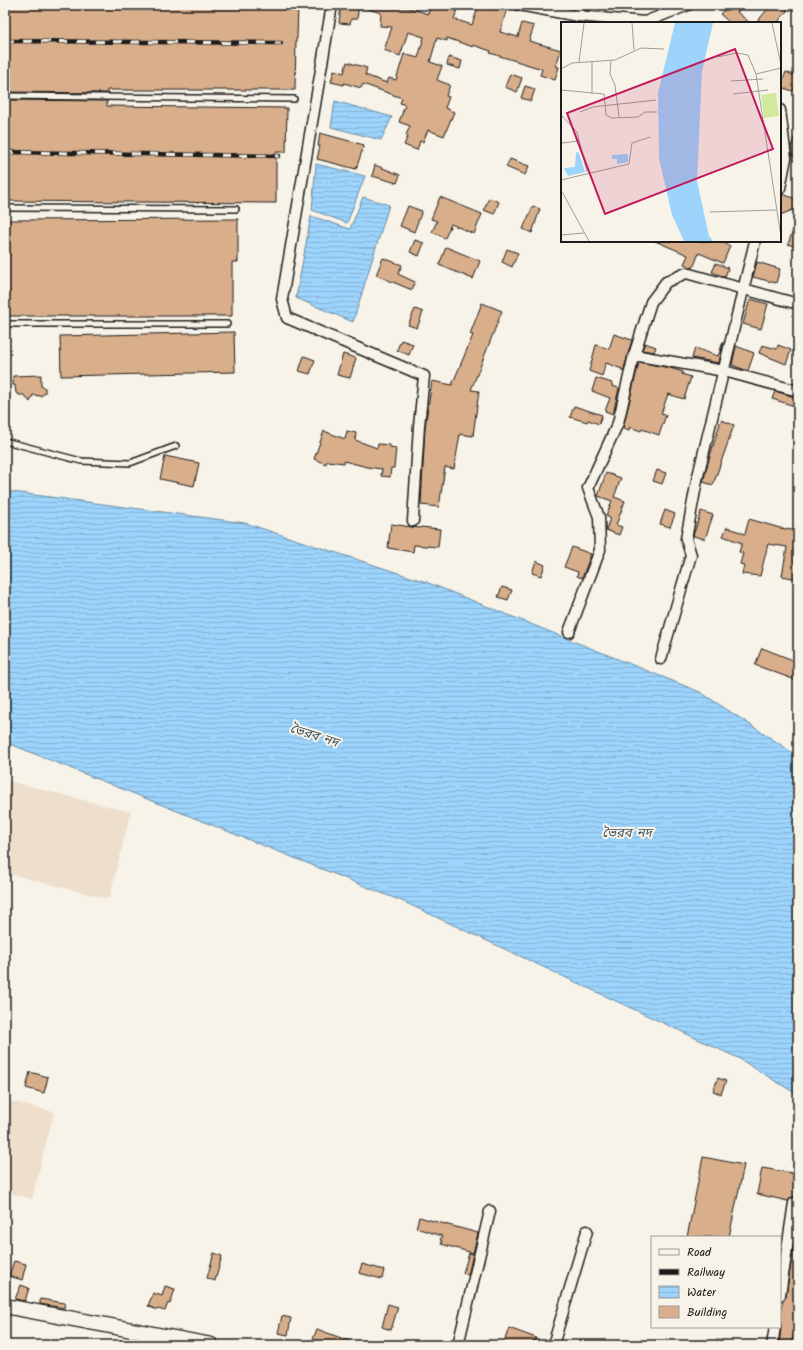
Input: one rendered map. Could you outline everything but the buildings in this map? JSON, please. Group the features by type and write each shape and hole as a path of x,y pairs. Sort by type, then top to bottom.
{"main road":[{"path":"5,1306 211,1345"}],"street":[{"path":"332,5 282,299 287,318 424,376 419,426 413,521"},
{"path":"519,5 578,16 645,22 688,5"},
{"path":"578,16 581,5"},
{"path":"781,118 786,158 781,183"},
{"path":"661,659 691,555 686,539 697,480 755,242"},
{"path":"569,632 600,550 599,517 588,488 618,423 634,355 651,302 666,282 686,273 798,304"},
{"path":"634,355 724,371 798,391"},
{"path":"781,1288 794,1203"},
{"path":"458,1345 490,1211"},
{"path":"553,1345 586,1231"},
{"path":"772,1345 775,1328"}],"lane":[{"path":"5,96 294,99"},
{"path":"5,208 236,209"},
{"path":"5,324 227,324"},
{"path":"5,441 81,460 130,463 176,446"}],"shaded area":[{"path":"5,780 131,812 109,899 5,873"},
{"path":"5,1100 54,1112 32,1199 5,1192"}],"water":[{"path":"335,101 392,117 381,140 331,127"},
{"path":"316,164 365,176 347,223 312,210"},
{"path":"363,197 389,205 353,322 296,298 311,216 350,229"},
{"name":"ভৈরব নদ","path":"5,491 245,523 426,582 700,692 798,756 798,1095 738,1058 404,902 5,742"}],"railway":[{"path":"5,41 281,43"},
{"path":"5,152 279,156"}]}
